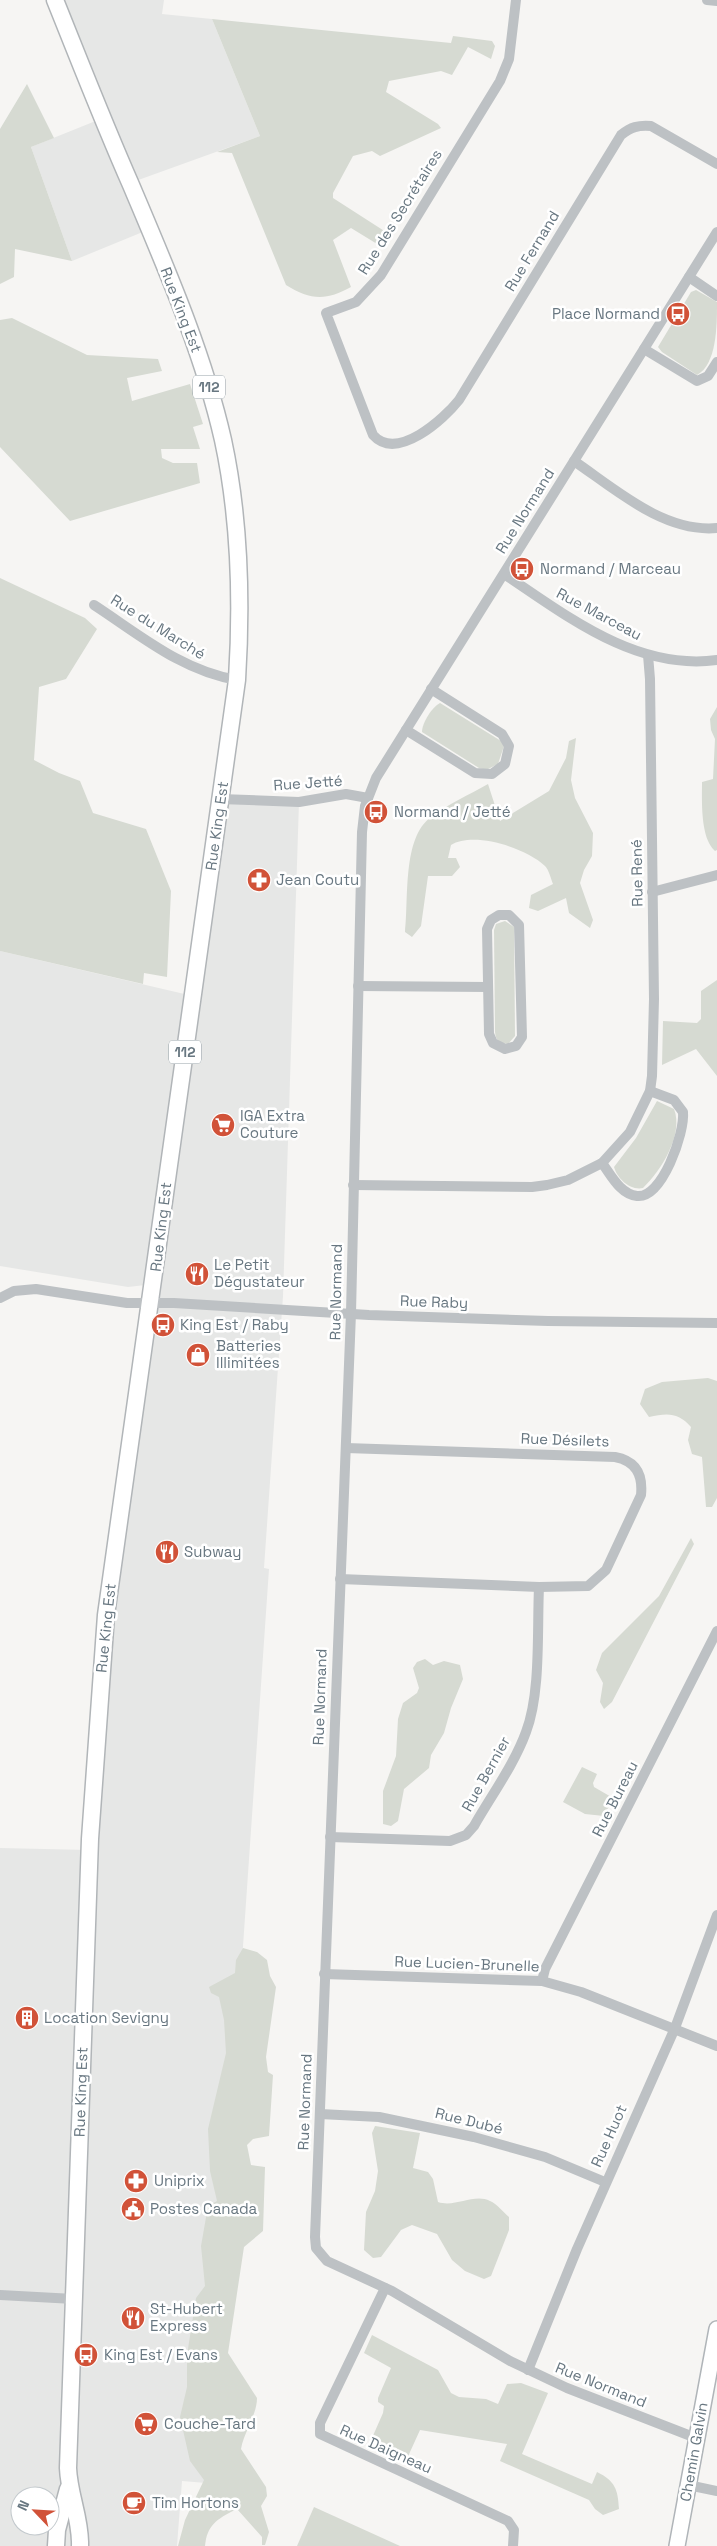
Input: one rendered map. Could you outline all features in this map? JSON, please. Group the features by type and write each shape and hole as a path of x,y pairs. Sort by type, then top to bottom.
{"main road":[{"name":"Rue King Est","path":"55,0 160,256 211,394 230,478 239,560 241,619 237,680 151,1304 108,1597 90,1839 68,2487 57,2530 56,2546"},
{"name":"Rue King Est","path":"68,2487 80,2531 80,2546"}],"street":[{"name":"Rue des Secrétaires","path":"385,443 378,441 373,435 326,313 356,302 381,275 500,81 510,52 516,0"},
{"path":"707,0 717,1"},
{"name":"Rue Fernand","path":"385,443 413,438 437,425 460,400 621,135 635,126 651,126 717,164"},
{"name":"Rue Normand","path":"696,2438 567,2388 528,2370 385,2288 327,2261 320,2256 316,2248 324,1974 351,1314 362,832 368,798 376,778 717,232"},
{"path":"689,277 717,296"},
{"path":"644,349 697,381 708,376 717,362"},
{"path":"574,461 659,516 702,530 717,528"},
{"name":"Rue Marceau","path":"504,574 563,614 606,637 648,655 669,660 717,660"},
{"name":"Rue du Marché","path":"94,605 189,666 206,674 237,680"},
{"name":"Rue René","path":"353,1185 532,1187 568,1180 602,1163 630,1132 650,1091 654,999 648,655"},
{"path":"406,730 475,773 492,774 505,764 509,746 502,734 431,689"},
{"name":"Rue Jetté","path":"220,799 299,802 346,794 368,798"},
{"path":"652,892 717,875"},
{"path":"499,915 509,915 519,925 522,1037 520,1042 511,1048 501,1048 490,1038 488,987 489,924 499,915"},
{"path":"358,986 488,987"},
{"path":"602,1163 619,1186 636,1196 644,1196 652,1192 662,1178 681,1134 683,1112 674,1100 650,1091"},
{"name":"Rue Raby","path":"0,1298 14,1291 36,1289 127,1303 174,1303 351,1314 548,1321 717,1323"},
{"name":"Rue Désilets","path":"340,1579 539,1587 588,1586 606,1570 641,1495 642,1478 632,1464 625,1459 600,1455 346,1448"},
{"name":"Rue Bernier","path":"330,1837 450,1841 466,1835 474,1826 520,1745 531,1718 535,1684 539,1587"},
{"name":"Rue Bureau","path":"542,1981 545,1969 717,1631"},
{"name":"Rue Huot","path":"528,2370 606,2182 675,2028 717,1915"},
{"name":"Rue Lucien-Brunelle","path":"324,1974 542,1981 581,1992 717,2046"},
{"name":"Rue Dubé","path":"320,2114 378,2118 474,2137 546,2157 606,2182"},
{"name":"Rue Daigneau","path":"385,2288 320,2423 320,2434 508,2521 514,2530 513,2546"},
{"path":"0,2295 74,2299"},
{"name":"Chemin Galvin","path":"677,2546 717,2329"},
{"path":"688,2485 717,2491"}],"shaded area":[{"path":"55,0 164,0 162,14 212,19 260,136 130,183 150,229 72,261 31,147 103,118"},
{"path":"212,19 451,43 453,36 492,41 495,46 491,59 468,47 452,75 441,71 389,81 386,92 438,124 441,128 380,156 372,151 353,156 333,193 333,198 389,234 382,247 351,228 333,240 351,287 342,292 318,297 303,294 286,285 232,153 217,152 260,136"},
{"path":"27,84 54,138 31,147 72,261 15,249 14,277 0,284 0,129"},
{"path":"696,290 717,302 716,332 712,353 704,370 697,375 662,352 658,347 691,292"},
{"path":"12,318 87,355 158,359 162,371 127,378 132,401 190,384 203,424 193,427 200,449 161,449 162,458 173,463 197,463 200,483 70,521 0,447 0,320"},
{"path":"0,578 85,618 97,629 66,679 39,687 34,760 80,781 93,813 146,829 171,891 167,977 144,973 143,984 0,951"},
{"path":"440,703 501,741 504,746 498,764 486,770 479,768 422,732 428,716"},
{"path":"717,707 717,850 715,851 710,845 704,828 702,782 713,779 715,739 711,730 710,719"},
{"path":"576,738 571,780 575,798 593,833 592,856 584,870 580,883 593,920 590,928 569,913 566,898 538,911 529,908 531,895 553,884 545,866 536,859 526,853 500,844 473,840 461,841 451,845 448,858 456,858 460,867 452,876 428,876 421,926 412,937 405,932 411,854 415,839 422,827 438,812 488,784 500,821 549,791 566,758 569,741"},
{"path":"220,799 299,802 283,1296 264,1568 269,1569 206,2483 182,2481 177,2546 0,2546 0,1848 89,1850 95,1755 154,1284 128,1287 0,1266 0,951 193,996"},
{"path":"505,921 514,927 515,1036 508,1044 498,1041 495,1032 494,930 496,924"},
{"path":"717,980 717,1076 696,1049 662,1065 663,1021 697,1023 701,1019 701,991"},
{"path":"657,1101 674,1109 676,1130 669,1152 657,1172 643,1188 633,1188 621,1179 614,1167 636,1138"},
{"path":"708,1378 717,1381 717,1498 712,1507 706,1507 702,1457 692,1454 688,1440 691,1427 677,1416 661,1415 649,1417 640,1404 645,1389 662,1382"},
{"path":"691,1538 694,1544 612,1702 604,1709 600,1702 603,1683 596,1670 602,1653 659,1596"},
{"path":"425,1659 433,1665 444,1661 460,1665 463,1679 451,1708 444,1733 431,1755 429,1768 404,1789 398,1821 391,1826 383,1824 383,1791 396,1756 398,1719 403,1703 417,1693 419,1688 413,1668 417,1662"},
{"path":"582,1767 597,1774 593,1783 594,1787 613,1798 604,1816 585,1814 563,1802"},
{"path":"243,1948 257,1952 267,1960 270,1976 276,1987 266,2057 268,2072 273,2075 269,2136 253,2139 247,2145 251,2165 265,2167 263,2231 244,2247 228,2353 257,2398 255,2411 241,2449 266,2487 267,2496 261,2506 269,2532 265,2545 262,2545 262,2537 237,2509 225,2515 211,2527 205,2546 178,2546 185,2520 204,2480 190,2461 180,2417 187,2387 187,2355 196,2298 205,2286 201,2246 208,2206 217,2201 210,2171 208,2129 226,2053 224,2020 219,1997 211,1993 209,1987 235,1973 236,1960"},
{"path":"375,2126 420,2133 413,2168 428,2172 433,2179 438,2202 451,2203 471,2199 484,2199 495,2204 509,2217 509,2230 491,2276 484,2279 465,2271 452,2260 437,2234 412,2225 401,2230 381,2257 373,2258 364,2250 366,2212 375,2191 378,2171 372,2133"},
{"path":"372,2335 438,2370 451,2393 459,2397 486,2399 498,2404 507,2384 521,2383 548,2393 522,2454 592,2484 597,2472 603,2475 614,2486 618,2496 619,2509 603,2515 595,2509 589,2500 500,2461 507,2444 420,2430 405,2463 368,2447 383,2413 384,2406 378,2402 378,2398 391,2368 364,2353"},
{"path":"314,2507 400,2546 297,2546"}],"place":[{"name":"Place Normand","path":"678,314"},
{"name":"Normand / Marceau","path":"522,569"},
{"name":"Normand / Jetté","path":"376,812"},
{"name":"Jean Coutu","path":"259,880"},
{"name":"IGA Extra Couture","path":"223,1125"},
{"name":"Le Petit Dégustateur","path":"197,1274"},
{"name":"King Est / Raby","path":"163,1325"},
{"name":"Batteries Illimitées","path":"198,1355"},
{"name":"Subway","path":"167,1552"},
{"name":"Location Sevigny","path":"27,2018"},
{"name":"Uniprix","path":"136,2181"},
{"name":"Postes Canada","path":"133,2209"},
{"name":"St-Hubert Express","path":"133,2318"},
{"name":"King Est / Evans","path":"86,2355"},
{"name":"Couche-Tard","path":"146,2424"},
{"name":"Tim Hortons","path":"134,2503"}]}
